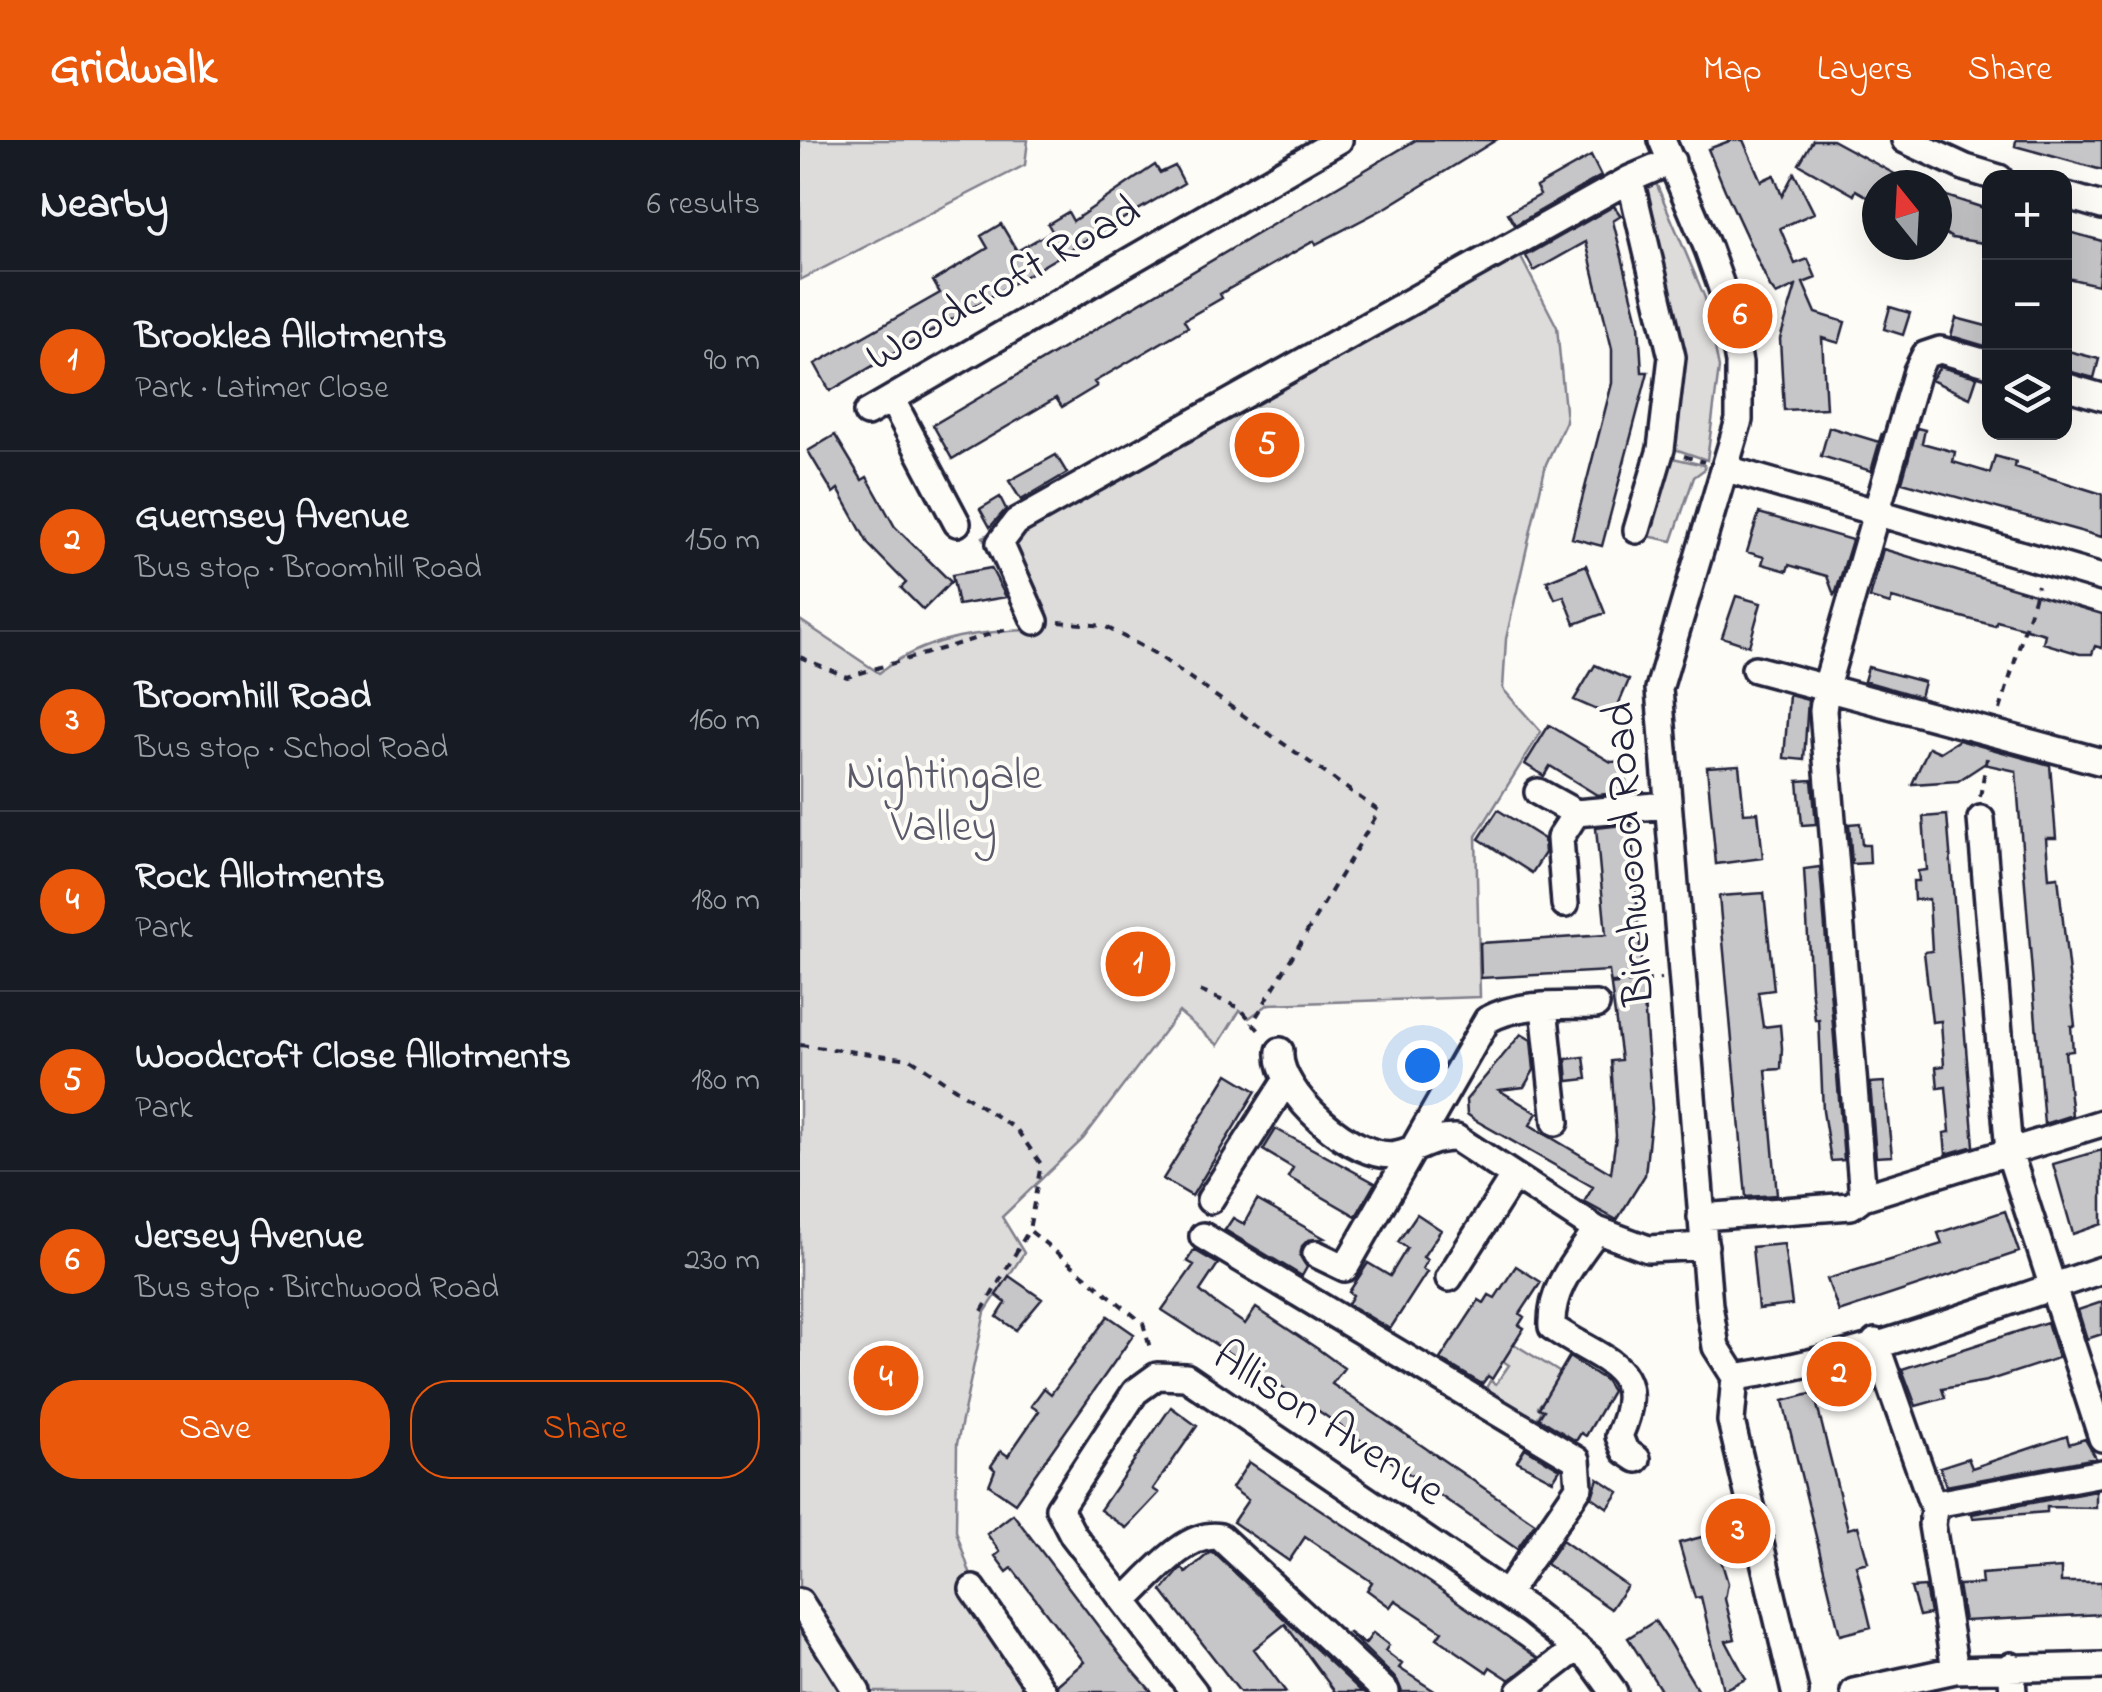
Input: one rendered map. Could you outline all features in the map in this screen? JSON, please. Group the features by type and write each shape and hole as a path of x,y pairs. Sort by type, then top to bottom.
{"street":[{"path":"1904,140 1982,173"},
{"name":"Woodcroft Road","path":"866,413 1322,144"},
{"name":"Birchwood Road","path":"1034,620 1000,543 1016,522 1630,179 1667,151 1728,308 1740,362 1739,420 1659,689 1701,1217 1716,1347 1735,1377"},
{"path":"1630,179 1672,357 1661,448 1637,530"},
{"path":"2072,197 2102,206"},
{"path":"1863,1197 1824,711 1826,686 1875,511 1925,355 1940,350 1982,362"},
{"path":"2072,388 2102,396"},
{"path":"892,400 957,524"},
{"path":"1726,469 2102,578"},
{"path":"1756,669 2102,762"},
{"path":"1538,792 1576,813 1667,805"},
{"path":"1564,904 1560,838 1576,813"},
{"path":"1980,819 2009,1152 2102,1438"},
{"path":"1316,1254 1345,1268 1487,1020 1504,1010 1596,1006"},
{"path":"1544,1007 1556,1122"},
{"path":"1280,1051 1278,1066 1295,1098 1373,1153 1397,1154 1437,1137 1456,1138 1598,1230 1648,1249 1705,1246"},
{"path":"1210,1200 1286,1080"},
{"path":"1701,1217 1852,1206 1863,1197 2102,1123"},
{"path":"1449,1278 1514,1176"},
{"path":"1598,1230 1564,1277 1551,1306 1552,1327 1615,1366 1632,1389 1633,1404 1619,1436 1625,1451 1637,1459"},
{"path":"1203,1236 1577,1460 1579,1486 1506,1594"},
{"path":"1795,1692 1731,1420 1735,1377 1875,1342 2102,1270"},
{"path":"1875,1342 1934,1509 1932,1525 1955,1670"},
{"name":"Allison Avenue","path":"1194,1692 1072,1535 1059,1508 1135,1392 1157,1376 1186,1376 1506,1594 1577,1648 1614,1692"},
{"path":"1934,1509 1941,1503 2102,1473"},
{"path":"1124,1602 1192,1542 1209,1534 1220,1537 1386,1692"},
{"path":"973,1589 1043,1692"},
{"path":"800,1602 856,1692"},
{"path":"1520,1692 1577,1648"},
{"path":"1854,1692 1955,1670 2012,1679 2102,1666"}],"path":[{"path":"1661,448 1726,469"},
{"path":"1980,819 1979,790 1993,732 2045,561"},
{"path":"800,657 847,677 1034,620 1104,626 1138,645 1379,811 1252,1024"},
{"path":"1596,1006 1596,986 1680,978"},
{"path":"1200,991 1240,1008 1280,1051"},
{"path":"800,1045 911,1059 1017,1130 1041,1164 1028,1230 982,1311"},
{"path":"1028,1230 1144,1323 1157,1376"}],"green space":[{"path":"800,140 1028,140 1025,165 800,280"},
{"path":"1656,183 1705,298 1719,368 1707,460 1669,447 1645,190"},
{"name":"Nightingale Valley","path":"1514,244 1557,327 1566,421 1546,464 1506,639 1503,689 1541,732 1476,836 1480,997 1269,1004 1249,1018 1240,1010 1218,1045 1179,1012 1083,1139 1002,1217 1024,1253 985,1312 957,1444 956,1531 977,1594 1042,1692 800,1692 800,620 879,673 933,644 991,632 1032,630 983,537"},
{"path":"1664,456 1704,465 1705,469 1694,477 1672,541 1647,536"},
{"path":"1514,1344 1564,1375 1538,1407 1542,1411 1536,1420 1486,1388 1490,1381 1496,1384 1509,1365 1503,1361"}],"building":[{"path":"1416,140 1496,140 1387,207 1316,244 1314,241 1220,294 1222,298 1184,320 1188,327 1094,382 1097,386 1062,407 1056,398 952,459 933,425"},
{"path":"1743,140 1761,181 1774,175 1782,196 1794,173 1814,213 1780,228 1795,264 1808,259 1816,278 1803,283 1816,313 1845,322 1839,343 1822,338 1826,408 1784,410 1780,339 1796,286 1776,295 1770,287 1725,190 1708,149"},
{"path":"1813,140 1832,140 1887,170 1862,170 1862,193 1856,190 1854,195 1799,164"},
{"path":"2016,140 2102,140 2102,170 2015,146"},
{"path":"1591,156 1601,176 1515,225 1508,213 1540,195 1536,187"},
{"path":"1155,165 1160,173 1175,166 1184,183 830,391 815,364 940,293 933,281 988,248 981,236 1001,224 1017,251 1052,231 1048,224 1068,212 1073,221"},
{"path":"1952,198 1982,207 1982,243 1952,238"},
{"path":"1614,206 1621,216 1613,221 1639,325 1642,372 1648,372 1602,546 1572,538 1612,383 1612,349 1586,242 1534,271 1526,256"},
{"path":"2072,233 2102,241 2098,285 2072,279"},
{"path":"1890,307 1910,313 1903,335 1884,329"},
{"path":"1956,318 1982,325 1982,345 1951,336"},
{"path":"2072,352 2099,359 2094,378 2072,372"},
{"path":"1940,367 1977,377 1970,398 1931,380"},
{"path":"1829,427 1879,442 1882,433 1871,471 1821,456"},
{"path":"1917,428 1925,430 1922,443 1955,452 1953,462 1990,473 1995,456 2016,462 2015,467 2102,494 2102,537 1902,482"},
{"path":"835,435 862,480 867,477 895,527 951,582 923,610 901,588 906,583 869,545 838,489 833,493 808,451"},
{"path":"1056,455 1067,473 1021,500 1009,481"},
{"path":"1000,497 1006,509 990,527 980,509"},
{"path":"1759,513 1852,540 1834,595 1827,576 1789,565 1787,571 1762,564 1764,557 1747,552"},
{"path":"1883,549 2102,614 2102,648 2095,646 2092,654 2080,654 2043,643 2045,634 1997,621 1995,626 1892,598 1890,604 1870,598"},
{"path":"1586,565 1605,613 1575,624 1564,596 1555,599 1547,581"},
{"path":"991,568 1006,597 958,605 952,575"},
{"path":"1736,596 1761,603 1749,646 1722,637"},
{"path":"1595,665 1629,680 1613,717 1574,700"},
{"path":"1868,667 1924,682 1920,697 1864,681"},
{"path":"1789,695 1808,700 1804,760 1784,758"},
{"path":"1549,725 1611,762 1624,761 1627,792 1597,795 1550,766 1544,776 1525,764"},
{"path":"1959,740 2050,765 2056,838 2046,838 2049,878 2058,877 2075,1026 2071,1026 2073,1051 2065,1052 2072,1115 2044,1124 2016,771 1984,764 1958,781 1912,784 1929,747 1940,752"},
{"path":"1739,765 1744,813 1758,812 1763,858 1716,864 1707,767"},
{"path":"1812,780 1816,824 1802,825 1798,781"},
{"path":"1498,810 1544,839 1545,853 1532,873 1479,839"},
{"path":"1947,815 1974,1146 1946,1154 1944,1133 1950,1132 1946,1087 1938,1088 1936,1067 1944,1066 1941,1021 1932,1022 1924,952 1932,951 1929,899 1914,900 1913,881 1919,881 1918,871 1927,870 1923,817"},
{"path":"1860,823 1862,845 1869,845 1870,863 1852,864 1849,824"},
{"path":"1631,824 1652,1109 1645,1175 1617,1220 1584,1202 1593,1187 1475,1120 1467,1114 1466,1100 1521,1034 1531,1040 1534,1070 1524,1087 1499,1090 1537,1113 1530,1125 1611,1173 1616,1136 1611,1061 1621,1060 1609,971 1481,978 1480,943 1606,935 1596,828"},
{"path":"1820,867 1844,1160 1831,1161 1823,1111 1819,1020 1815,1020 1811,988 1804,869"},
{"path":"1764,893 1774,990 1758,992 1763,1027 1780,1025 1782,1048 1781,1069 1766,1070 1777,1195 1746,1197 1719,896"},
{"path":"1584,1057 1587,1079 1568,1081 1566,1059"},
{"path":"1228,1074 1256,1091 1192,1196 1163,1179"},
{"path":"1884,1082 1892,1156 1876,1157 1870,1083"},
{"path":"1276,1129 1375,1183 1356,1216 1288,1177 1293,1168 1263,1150"},
{"path":"2102,1150 2102,1224 2073,1234 2053,1164"},
{"path":"1257,1200 1324,1238 1308,1240 1302,1246 1300,1256 1307,1267 1302,1276 1225,1230 1233,1218 1244,1224"},
{"path":"2005,1211 2019,1252 1839,1312 1827,1279 1942,1244 1938,1233"},
{"path":"1417,1214 1441,1230 1423,1257 1427,1260 1422,1269 1427,1272 1390,1329 1348,1304 1353,1295 1349,1292 1368,1263 1390,1276 1407,1248 1398,1242"},
{"path":"1784,1244 1792,1305 1758,1309 1752,1247"},
{"path":"1194,1250 1218,1264 1200,1291 1213,1302 1245,1324 1256,1308 1318,1349 1344,1368 1332,1384 1535,1523 1517,1549 1313,1407 1162,1310 1194,1265 1187,1261"},
{"path":"1516,1266 1541,1282 1520,1314 1524,1317 1519,1325 1524,1328 1492,1379 1488,1376 1482,1384 1440,1359 1479,1300 1484,1303 1489,1295 1495,1298"},
{"path":"1009,1276 1042,1299 1016,1330 997,1317 1006,1303 996,1295"},
{"path":"2102,1302 2102,1334 2087,1339 2078,1310"},
{"path":"1108,1316 1134,1334 1015,1503 989,1485 995,1470 991,1466 1001,1451 1008,1456 1039,1411 1031,1406 1044,1388 1051,1394"},
{"path":"2047,1322 2058,1358 1987,1381 1942,1389 1945,1398 1916,1406 1902,1369"},
{"path":"1569,1357 1605,1380 1612,1391 1586,1436 1581,1433 1576,1441 1539,1418 1544,1410 1539,1408"},
{"path":"1814,1393 1848,1529 1858,1526 1868,1562 1856,1565 1871,1627 1840,1635 1783,1401"},
{"path":"1171,1407 1197,1426 1153,1489 1159,1493 1126,1528 1100,1510"},
{"path":"2067,1436 2069,1444 2085,1439 2096,1458 1946,1486 1940,1467 1968,1458 1972,1468"},
{"path":"1525,1448 1560,1469 1553,1480 1517,1461"},
{"path":"1249,1462 1538,1658 1510,1680 1490,1667 1487,1672 1437,1638 1442,1631 1395,1600 1390,1607 1367,1590 1372,1582 1305,1537 1289,1561 1233,1522 1248,1500 1232,1488"},
{"path":"1598,1478 1619,1492 1608,1508 1592,1497"},
{"path":"2096,1491 2096,1508 2047,1507 2047,1512 1973,1518 1972,1514"},
{"path":"1013,1514 1152,1692 1059,1692 1057,1685 1084,1662 1012,1568 1007,1572 995,1556 1000,1552 987,1534"},
{"path":"1713,1534 1728,1583 1725,1599 1735,1639 1726,1641 1746,1679 1723,1690 1701,1597 1695,1598 1679,1543"},
{"path":"1562,1540 1627,1586 1611,1609 1546,1564"},
{"path":"1214,1553 1362,1692 1335,1692 1285,1624 1254,1649 1286,1692 1240,1692 1162,1591 1182,1568 1186,1573"},
{"path":"2061,1568 2061,1582 2102,1582 2102,1614 1964,1621 1958,1585 1982,1584 1981,1574"},
{"path":"1925,1587 1930,1614 1919,1616 1911,1588"},
{"path":"1655,1621 1699,1692 1662,1692 1628,1638"},
{"path":"1348,1632 1365,1644 1373,1633 1389,1645 1385,1651 1402,1664 1399,1668 1436,1692 1402,1692 1397,1680"}],"place":[{"name":"Jersey Avenue","path":"1740,316"},
{"name":"Woodcroft Close Allotments","path":"1267,445"},
{"name":"Brooklea Allotments","path":"1138,964"},
{"name":"Guernsey Avenue","path":"1839,1374"},
{"name":"Rock Allotments","path":"886,1378"},
{"name":"Broomhill Road","path":"1738,1531"}]}
